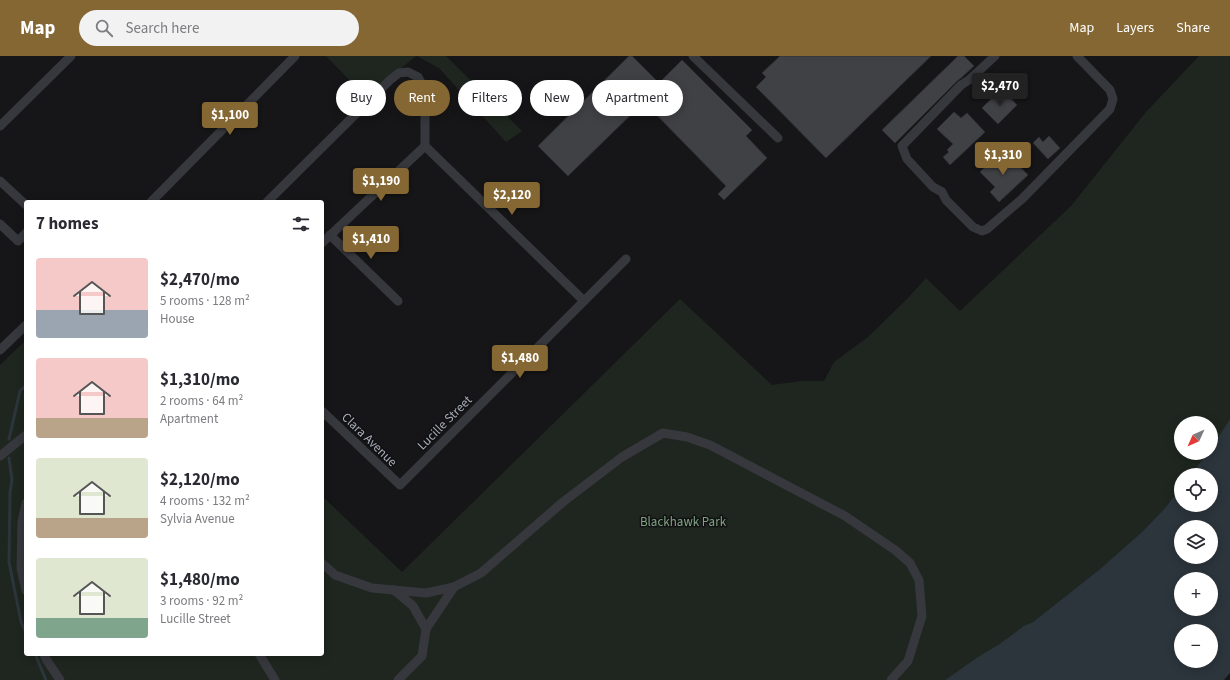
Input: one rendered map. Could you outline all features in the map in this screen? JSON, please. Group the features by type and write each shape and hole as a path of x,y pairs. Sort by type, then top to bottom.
{"street":[{"path":"0,126 71,56"},
{"path":"153,200 295,56"},
{"path":"693,56 778,138"},
{"path":"995,56 969,80 960,85 902,146 907,159 928,182 942,192 946,200 973,227 982,231 987,229 1022,198 1110,109 1113,99 1110,90 1077,56"},
{"path":"269,200 390,80 399,73 408,72 418,77 425,90 425,146 584,301"},
{"path":"324,241 425,146"},
{"path":"1,183 24,203"},
{"path":"0,224 18,241 24,235"},
{"path":"330,235 398,301"},
{"name":"Lucille Street","path":"400,485 626,259"},
{"path":"0,350 24,327"},
{"name":"Clara Avenue","path":"324,413 400,485"},
{"path":"324,565 336,575 372,588 426,593 454,587 481,573 563,502 622,456 663,433 687,437 710,445 845,516 895,550 910,563 919,580 922,616 908,661 891,680"},
{"path":"0,456 24,437"},
{"path":"24,512 22,522 21,568 24,582"},
{"path":"398,680 422,656 426,629 454,587"},
{"path":"394,590 413,606 426,629"},
{"path":"45,656 60,680"},
{"path":"260,656 275,680"}],"green space":[{"path":"326,56 416,56 386,81 349,80"},
{"path":"417,56 446,56 470,80 458,80 458,89 439,68"},
{"name":"Blackhawk Park","path":"1199,56 1230,56 1230,419 1218,437 1218,416 1174,416 1174,460 1202,460 1196,468 1174,468 1174,496 1165,508 1143,531 1100,569 1033,622 945,680 0,680 0,365 24,342 24,656 324,656 324,498 402,572 680,299 772,385 801,381 824,381 834,362 868,337 926,278 960,311 1071,206 1146,112"},
{"path":"482,116 507,116 522,131 506,142"}],"shaded area":[{"path":"1230,419 1230,673 1224,680 945,680 1024,626 1033,622 1100,569 1143,531 1174,496 1174,512 1218,512 1218,468 1196,468 1202,460 1218,460 1218,437"}],"building":[{"path":"629,56 632,56 656,80 605,80"},
{"path":"780,56 931,56 826,158 756,87 766,77 762,73"},
{"path":"958,56 964,56 974,66 895,143 882,130"},
{"path":"682,60 752,130 746,136 767,158 724,200 718,194 726,186 658,116 683,116 683,80 662,80"},
{"path":"592,93 592,116 630,116 568,176 538,146 568,116 584,116 584,101"},
{"path":"1006,93 1017,105 998,124 982,108 996,94 1001,98"},
{"path":"954,112 961,118 967,113 985,132 950,165 943,157 949,152 947,150 953,144 937,129"},
{"path":"1049,136 1060,148 1048,159 1033,143 1039,137 1043,142"},
{"path":"997,155 1003,162 1009,155 1028,175 999,202 990,192 995,187 980,172"}],"waterway":[{"path":"9,439 20,391 24,387"},
{"path":"9,458 12,480 10,492 9,562 21,622 24,629"},
{"path":"36,656 46,680"}]}
